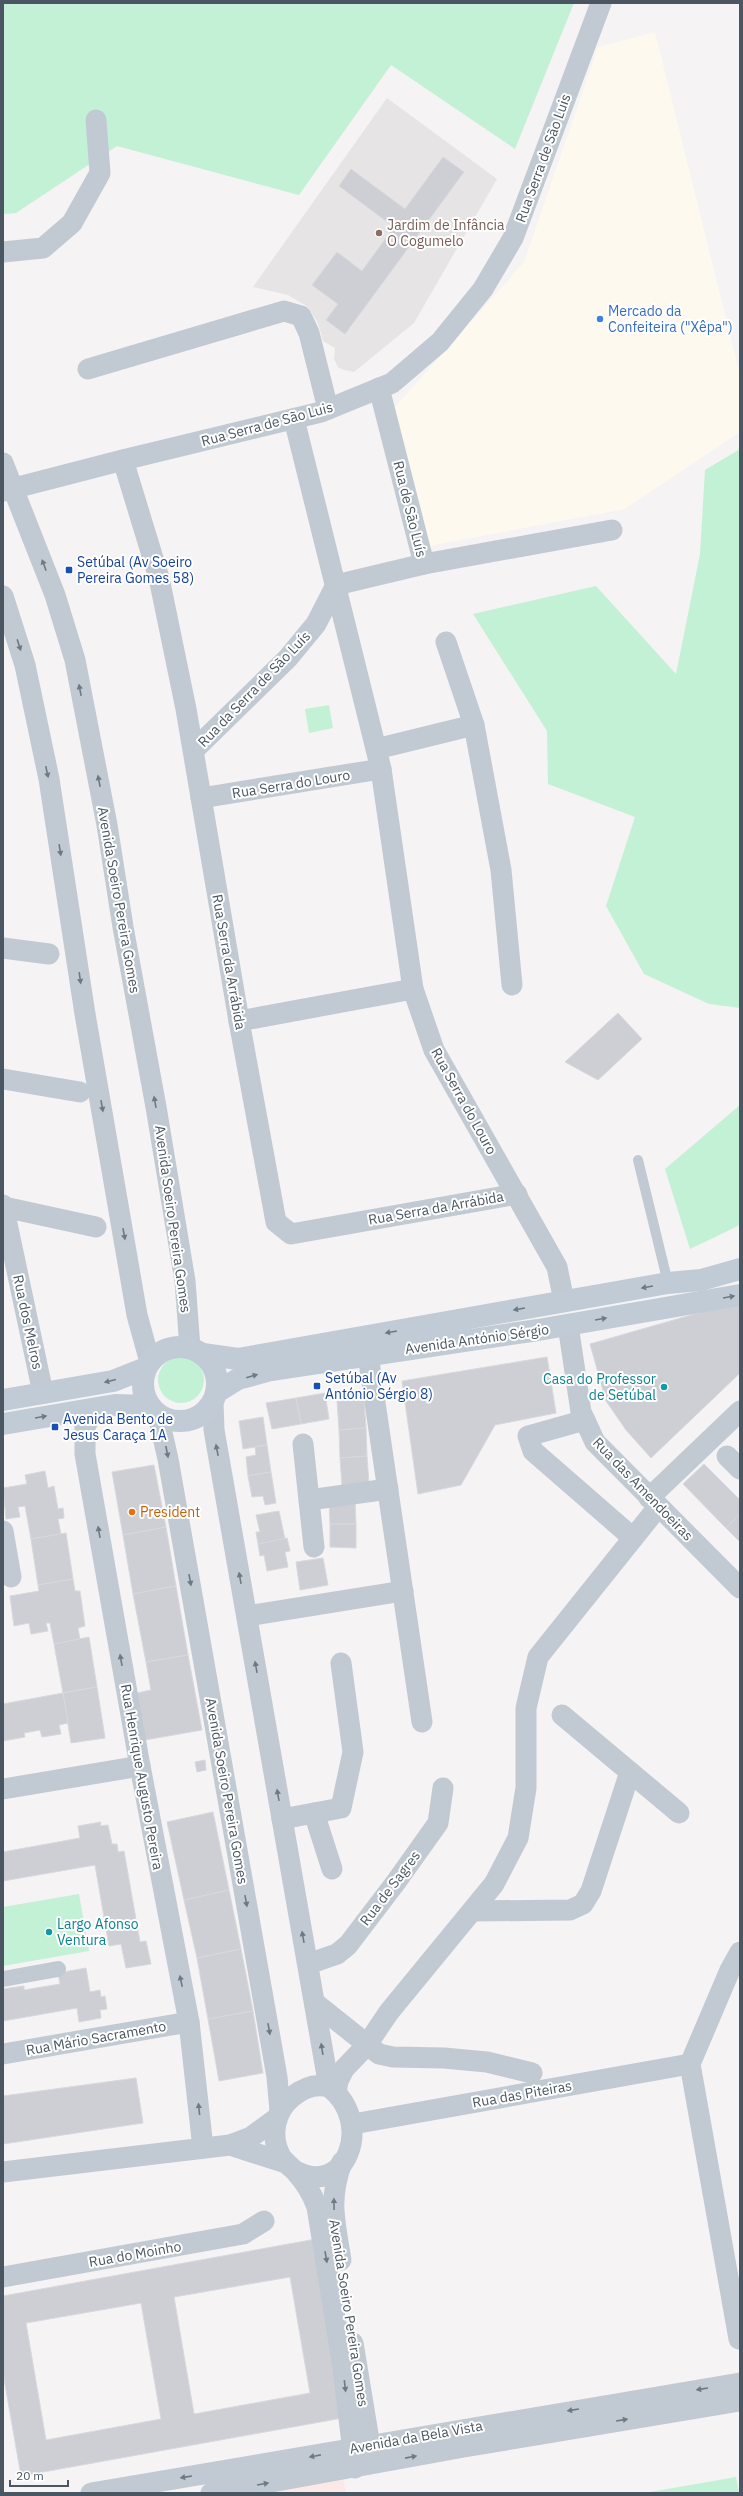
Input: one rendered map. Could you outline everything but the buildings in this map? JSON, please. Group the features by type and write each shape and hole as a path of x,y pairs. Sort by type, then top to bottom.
{"main road":[{"name":"Avenida António Sérgio","path":"196,1351 238,1359 668,1283 701,1280 740,1269"},
{"name":"Avenida António Sérgio","path":"215,1397 238,1380 271,1370 568,1325 740,1295"},
{"path":"3,1400 113,1381 148,1365 167,1349 196,1351"},
{"name":"Avenida Soeiro Pereira Gomes","path":"196,1351 212,1364 217,1378 215,1397"},
{"name":"Avenida Soeiro Pereira Gomes","path":"148,1365 143,1381 144,1394 154,1410"},
{"path":"3,1424 115,1405 154,1410 169,1420 182,1422 194,1419 205,1412 215,1397"}],"street":[{"name":"Rua Serra de São Luis","path":"9,490 123,460 294,419 328,409 392,383 440,342 483,289 513,238 601,3"},
{"path":"3,252 42,248 72,223 100,173 96,120"},
{"path":"88,369 284,311 301,316 306,328 328,409"},
{"name":"Rua de São Luís","path":"336,585 424,564 379,388"},
{"path":"294,419 376,748 474,725"},
{"name":"Rua Serra da Arrábida","path":"123,460 159,578 194,750 239,1021 276,1222 291,1234 517,1194"},
{"name":"Avenida Soeiro Pereira Gomes","path":"3,463 9,490 55,595 75,660 108,825 123,927 156,1107 196,1351"},
{"path":"424,564 612,530"},
{"name":"Rua da Serra de São Luís","path":"194,750 288,658 316,624 336,585"},
{"name":"Avenida Soeiro Pereira Gomes","path":"3,596 25,665 49,778 87,1021 148,1365"},
{"path":"446,642 474,725 501,870 512,986"},
{"name":"Rua Serra do Louro","path":"376,748 381,769 413,989 434,1050 557,1267 564,1301"},
{"name":"Rua Serra do Louro","path":"201,798 381,769"},
{"path":"3,948 49,954"},
{"path":"239,1021 413,989"},
{"path":"3,1079 80,1092"},
{"path":"3,1206 96,1227"},
{"name":"Rua dos Melros","path":"3,1206 9,1268 43,1393"},
{"name":"Rua das Amendoeiras","path":"568,1325 581,1412 595,1442 740,1588"},
{"path":"368,1355 422,1722"},
{"name":"Avenida Soeiro Pereira Gomes","path":"215,1397 214,1430 314,2003 333,2090 345,2104 353,2124 353,2139 334,2184 334,2218 362,2456"},
{"name":"Rua Henrique Augusto Pereira","path":"94,1409 83,1435 85,1454 140,1766 189,2022 203,2148"},
{"name":"Avenida Soeiro Pereira Gomes","path":"154,1410 167,1452 277,2077 278,2114 275,2132 276,2142 280,2155 308,2186 317,2207 341,2354 362,2456"},
{"path":"3,2172 230,2145 251,2137 278,2114 298,2092 312,2086 333,2090 344,2069 366,2046 389,2012 494,1884 518,1838 526,1788 526,1708 538,1656 633,1538 654,1502 740,1411"},
{"path":"584,1420 528,1436 533,1452 633,1538"},
{"path":"303,1444 314,1547"},
{"path":"309,1500 388,1489"},
{"path":"4,1540 11,1577"},
{"path":"247,1616 403,1591"},
{"path":"282,1819 341,1808 353,1752 341,1663"},
{"path":"562,1715 679,1813"},
{"path":"3,1789 140,1766"},
{"path":"473,1911 570,1910 583,1904 591,1891 630,1772"},
{"name":"Rua de Sagres","path":"308,1964 337,1954 348,1945 396,1882 438,1823 443,1788"},
{"path":"314,1813 332,1869"},
{"path":"739,2340 690,2064 730,1970 740,1952"},
{"path":"3,1979 58,1969"},
{"path":"314,2003 366,2046 379,2054 393,2057 444,2058 487,2062 532,2073"},
{"path":"342,2025 361,2025 374,2021 389,2012"},
{"name":"Rua Mário Sacramento","path":"3,2054 189,2022"},
{"name":"Rua das Piteiras","path":"353,2124 690,2064"},
{"path":"230,2145 290,2167"},
{"name":"Avenida Soeiro Pereira Gomes","path":"290,2167 304,2176 326,2176 342,2162"},
{"name":"Rua do Moinho","path":"3,2277 242,2234 264,2221"},
{"name":"Avenida da Bela Vista","path":"211,2493 362,2456 740,2383"},
{"name":"Avenida da Bela Vista","path":"91,2493 362,2456 480,2444 740,2401"}],"lane":[{"path":"638,1160 668,1283"}],"shaded area":[{"name":"Mercado da Confeiteira (\"Xêpa\")","path":"655,32 740,375 740,432 625,509 429,546 395,407 524,262 598,47"},
{"name":"Jardim de Infância O Cogumelo","path":"387,98 497,179 414,323 354,372 338,367 334,359 335,348 323,341 318,323 308,307 288,295 253,287"},
{"path":"343,2479 346,2493 266,2493"}],"green space":[{"path":"3,3 574,3 515,149 391,65 299,195 117,146 16,213 3,214"},
{"path":"740,449 740,1008 709,1004 644,974 606,906 635,817 548,784 547,731 473,614 596,586 676,674 700,554 705,470"},
{"path":"329,705 333,728 309,733 305,709"},
{"path":"740,1105 740,1225 690,1249 665,1169"},
{"path":"186,1357 198,1363 203,1371 203,1389 198,1397 190,1402 176,1403 164,1397 159,1389 158,1375 164,1363 172,1358"},
{"name":"Largo Afonso Ventura","path":"79,1894 89,1951 3,1966 3,1907"},
{"path":"736,2477 739,2493 645,2493"}],"place":[{"name":"Jardim de Infância O Cogumelo","path":"379,233"},
{"name":"Mercado da Confeiteira (\"Xêpa\")","path":"600,319"},
{"name":"Setúbal (Av Soeiro Pereira Gomes 58)","path":"69,570"},
{"name":"Setúbal (Av António Sérgio 8)","path":"317,1386"},
{"name":"Casa do Professor de Setúbal","path":"664,1387"},
{"name":"Avenida Bento de Jesus Caraça 1A","path":"55,1427"},
{"name":"President","path":"132,1512"},
{"name":"Largo Afonso Ventura","path":"49,1932"}]}
